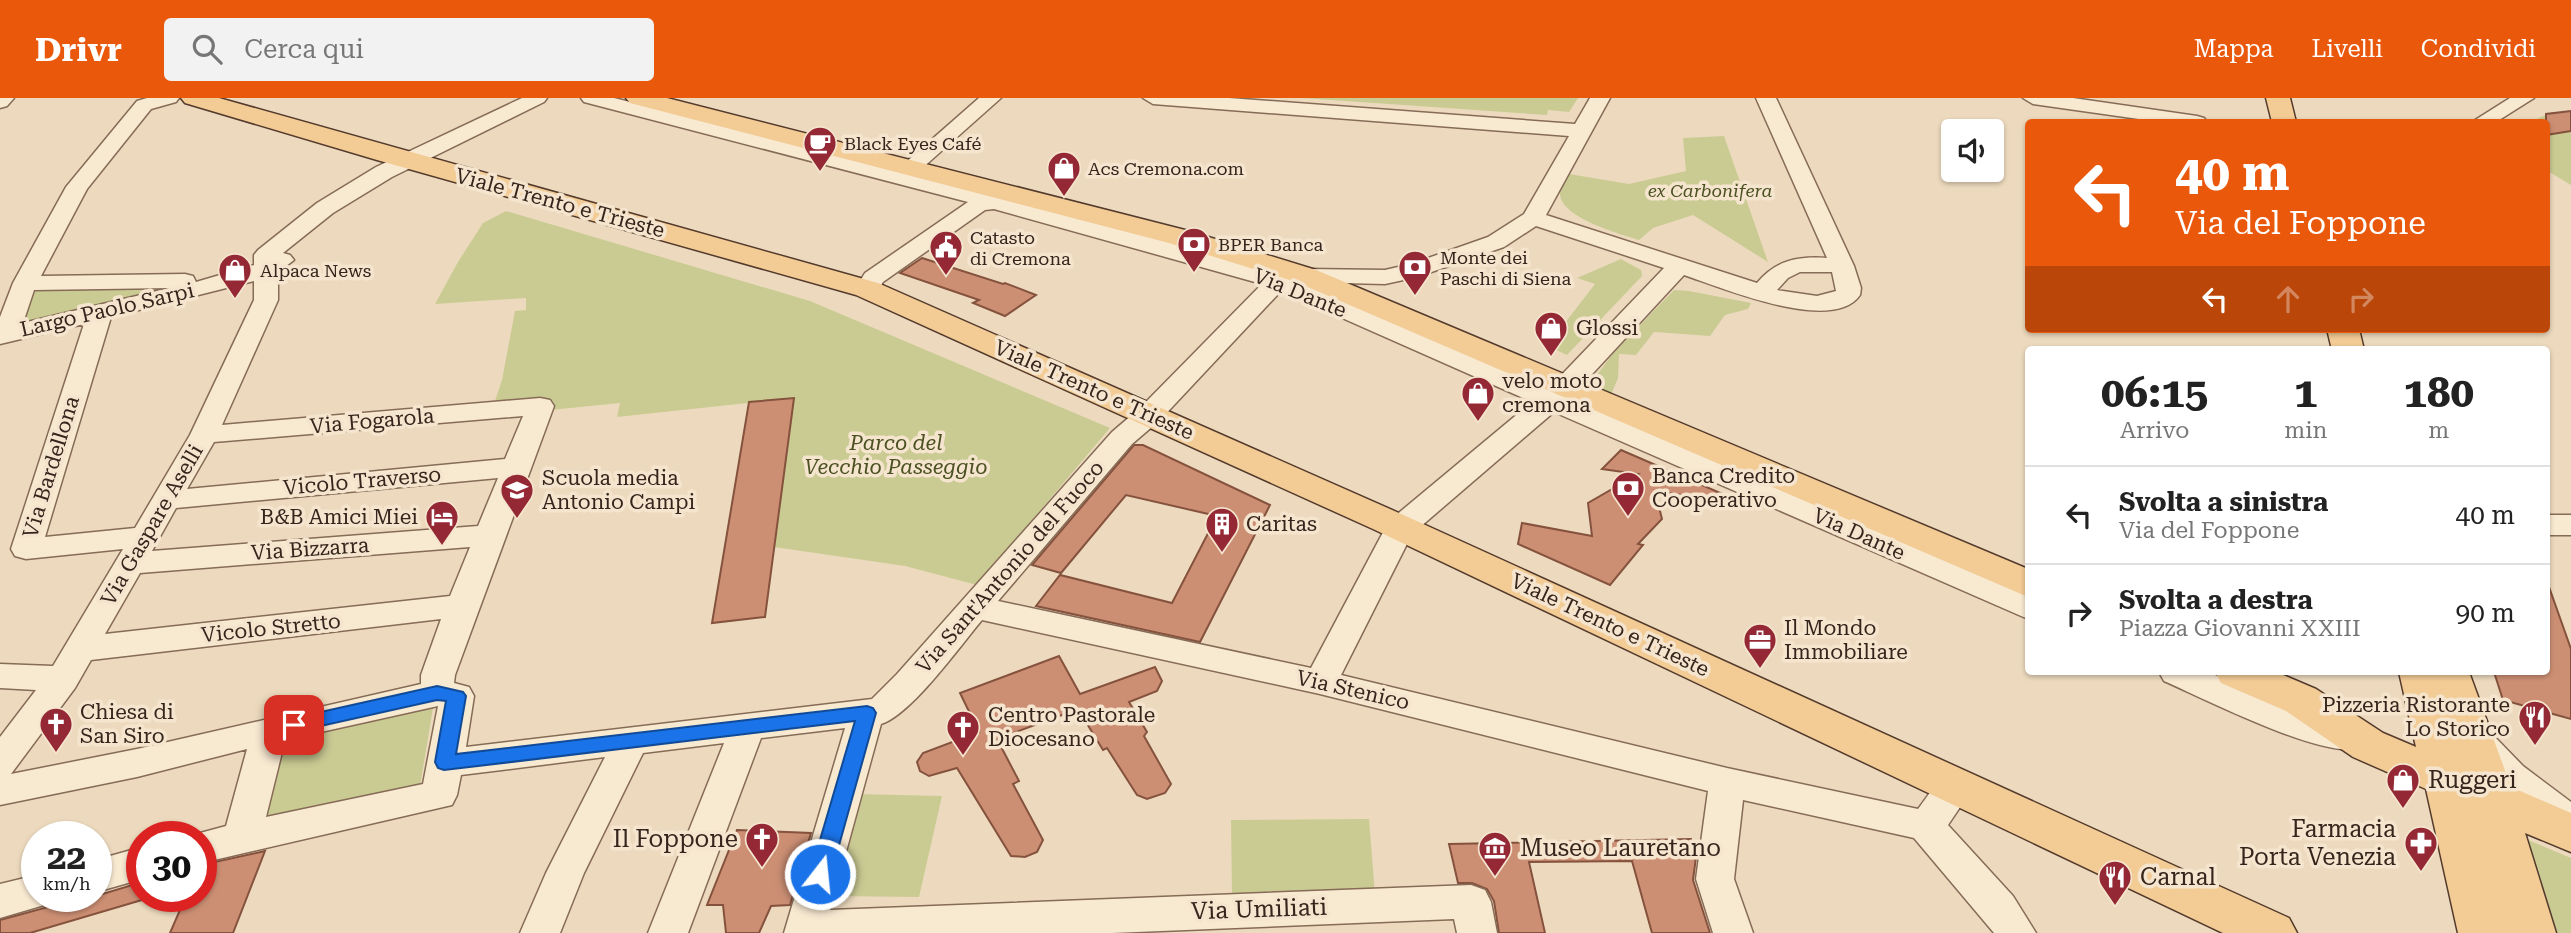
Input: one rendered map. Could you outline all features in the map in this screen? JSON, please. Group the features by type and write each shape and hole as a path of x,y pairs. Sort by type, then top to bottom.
{"main road":[{"name":"Viale Trento e Trieste","path":"193,98 407,161 855,285 1150,414 1400,528 2272,933"},
{"name":"Via Dante","path":"638,98 762,129 840,155 912,167 1232,251 1306,276 1558,394 1747,464 2025,583"},
{"path":"2278,98 2283,119"},
{"path":"2243,675 2301,700 2368,745 2571,833"},
{"path":"2421,675 2443,777 2483,933"},
{"path":"2449,675 2492,798 2531,933"}],"street":[{"path":"0,102 4,98"},
{"path":"25,283 77,187 144,106 169,98"},
{"path":"264,270 289,256 347,209 397,176 407,161 537,98"},
{"name":"Via Dante","path":"591,98 727,132 840,155 967,195 1278,281 1558,394 1690,460 2025,607"},
{"path":"1153,98 1582,131"},
{"path":"1306,276 1385,277 1416,270 1496,243 1533,218 1600,98"},
{"path":"1533,218 1762,293 1801,302 1841,299 1848,295 1849,288 1842,266 1766,98"},
{"path":"2033,98 2176,119"},
{"path":"2487,119 2524,98"},
{"path":"912,167 986,99"},
{"name":"Via Dante","path":"727,132 762,129"},
{"path":"855,285 860,276 969,202 967,195"},
{"path":"855,285 873,278 978,205 994,202"},
{"name":"Via Dante","path":"1038,214 1085,212"},
{"path":"1762,293 1783,268 1805,264 1842,266"},
{"path":"1320,682 1400,528 1558,394 1678,267"},
{"name":"Largo Paolo Sarpi","path":"3,335 208,287 264,270"},
{"name":"Via Gaspare Aselli","path":"0,764 63,679 204,435 266,300 264,270"},
{"name":"Largo Paolo Sarpi","path":"3,335 25,283 180,279 208,287"},
{"name":"Via Sant'Antonio del Fuoco","path":"867,713 881,711 909,683 1116,445 1150,414 1278,281"},
{"name":"Via Bardellona","path":"100,312 26,549 137,550"},
{"name":"Via Fogarola","path":"204,435 540,406 517,467"},
{"name":"Via Dante","path":"1690,460 1747,464"},
{"path":"437,693 438,675 517,467"},
{"name":"Vicolo Traverso","path":"167,500 517,467"},
{"path":"2550,525 2571,525"},
{"name":"Via Bizzarra","path":"137,550 491,535"},
{"name":"Vicolo Stretto","path":"80,649 463,606"},
{"name":"Via Stenico","path":"976,607 1320,682 1727,782"},
{"path":"2183,675 2291,722 2368,745"},
{"path":"0,676 63,679"},
{"path":"0,791 137,763 437,693 457,696 439,795 217,843"},
{"path":"444,762 867,713 804,930"},
{"path":"668,933 748,727"},
{"path":"242,836 270,730"},
{"path":"2472,736 2495,764 2571,821"},
{"path":"540,933 565,873 632,740"},
{"path":"1733,933 1715,879 1727,782 1926,826 1999,908 2017,933"},
{"path":"1926,826 1957,785"},
{"path":"0,901 21,895"},
{"name":"Via Umiliati","path":"804,930 1243,921 1471,902 1477,933"}],"green space":[{"path":"1302,98 1578,98 1569,112 1548,110 1547,115"},
{"path":"2571,111 2571,185 2550,172 2550,119 2537,119 2548,114"},
{"name":"ex Carbonifera","path":"1724,136 1768,262 1693,215 1653,228 1639,240 1580,218 1563,203 1560,189 1569,174 1629,184 1686,171 1683,138"},
{"name":"Parco del Vecchio Passeggio","path":"506,211 810,301 1110,428 977,585 905,566 774,547 793,398 617,417 620,403 551,410 553,402 493,407 502,380 515,311 526,310 526,298 435,304 483,223"},
{"path":"1621,259 1641,270 1642,276 1567,355 1550,347 1555,343 1551,341 1595,284 1577,278"},
{"path":"159,287 150,294 20,324 31,288"},
{"path":"1674,290 1751,303 1748,309 1725,315 1710,336 1654,332 1636,355 1619,354 1618,378 1610,397 1589,386 1614,352"},
{"path":"434,702 420,786 264,821 286,734"},
{"path":"855,794 942,796 919,897 826,896"},
{"path":"1369,819 1375,894 1232,898 1231,820"},
{"path":"2528,840 2571,858 2571,933 2557,933"}],"building":[{"path":"2571,111 2571,131 2550,134 2550,119 2546,119 2546,114"},
{"name":"Catasto di Cremona","path":"922,258 1036,295 1005,316 973,303 979,300 900,273"},
{"path":"794,398 765,617 712,623 749,402"},
{"name":"Caritas","path":"1134,445 1143,445 1270,505 1200,642 1036,606 1060,575 1172,603 1217,516 1126,495 1061,573 1032,565"},
{"name":"Banca Credito Cooperativo","path":"1621,450 1725,495 1723,501 1655,491 1662,519 1638,544 1643,545 1610,585 1518,544 1522,523 1592,536 1588,503 1638,474 1602,469"},
{"path":"2550,590 2571,649 2571,719 2503,700 2495,675 2550,675"},
{"name":"Centro Pastorale Diocesano","path":"1059,656 1080,694 1155,667 1162,681 1157,691 1129,702 1147,732 1144,736 1171,784 1165,793 1147,799 1137,795 1107,748 1103,750 1078,709 997,739 1019,781 1013,784 1043,840 1037,852 1025,857 1011,856 957,768 929,776 920,771 917,762 923,753 979,732 960,693"},
{"name":"Il Foppone","path":"737,830 811,833 790,905 771,906 759,933 726,933 723,905 707,905"},
{"name":"Museo Lauretano","path":"1691,839 1696,857 1693,880 1710,933 1652,933 1632,861 1529,862 1545,933 1499,933 1494,901 1487,889 1472,883 1458,883 1449,844"},
{"path":"265,851 233,933 170,933 179,912 217,912 217,862"},
{"path":"126,887 126,905 112,909 112,891"},
{"path":"30,912 101,912 30,933 0,933 0,920"}],"place":[{"name":"Black Eyes Café","path":"820,173"},
{"name":"Acs Cremona.com","path":"1064,198"},
{"name":"BPER Banca","path":"1194,274"},
{"name":"Catasto di Cremona","path":"946,277"},
{"name":"Monte dei Paschi di Siena","path":"1415,297"},
{"name":"Alpaca News","path":"235,300"},
{"name":"Glossi","path":"1551,358"},
{"name":"velo moto cremona","path":"1478,423"},
{"name":"Banca Credito Cooperativo","path":"1628,518"},
{"name":"Scuola media Antonio Campi","path":"517,520"},
{"name":"B&B Amici Miei","path":"442,547"},
{"name":"Caritas","path":"1222,554"},
{"name":"Il Mondo Immobiliare","path":"1760,670"},
{"name":"Pizzeria Ristorante Lo Storico","path":"2535,747"},
{"name":"Chiesa di San Siro","path":"56,754"},
{"name":"Centro Pastorale Diocesano","path":"963,757"},
{"name":"Ruggeri","path":"2403,810"},
{"name":"Il Foppone","path":"762,869"},
{"name":"Farmacia Porta Venezia","path":"2421,873"},
{"name":"Museo Lauretano","path":"1495,878"},
{"name":"Carnal","path":"2115,907"}],"route":[{"path":"294,725 437,693 457,696 444,762 867,713 820,874"}]}
